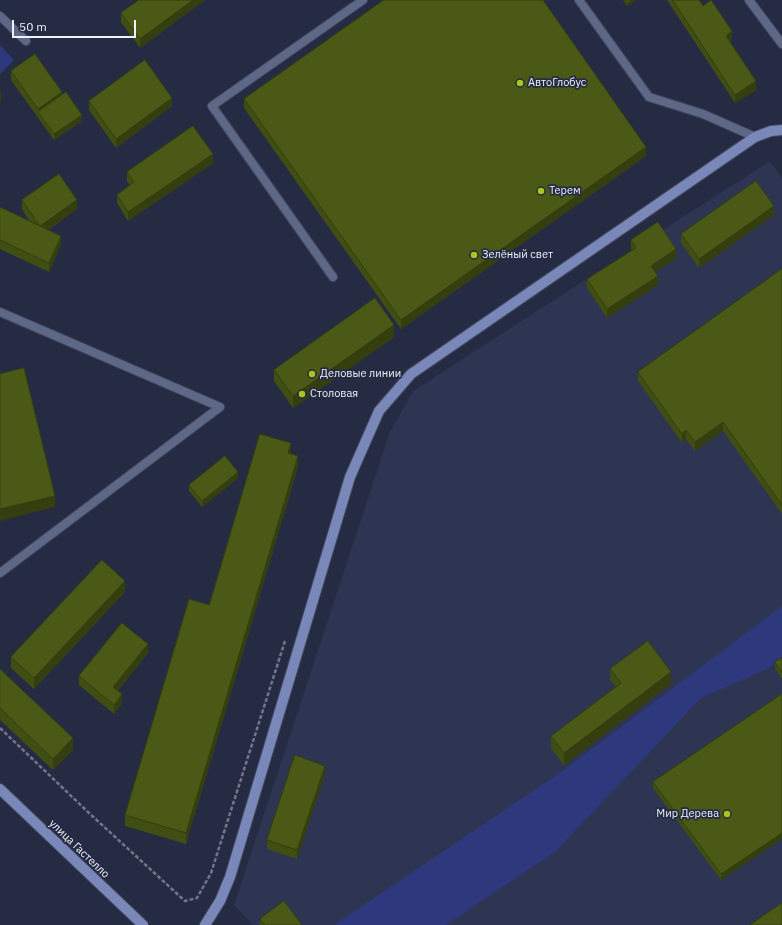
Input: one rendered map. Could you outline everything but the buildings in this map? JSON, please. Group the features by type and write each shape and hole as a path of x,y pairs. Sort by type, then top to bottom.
{"main road":[{"path":"205,925 220,902 230,876 350,476 378,411 410,374 755,137 771,131 782,130"},
{"name":"улица Гастелло","path":"0,789 143,925"}],"lane":[{"path":"333,277 212,106 363,0"},
{"path":"579,0 649,97 703,114 755,137"},
{"path":"748,0 782,44"},
{"path":"0,16 26,41"},
{"path":"0,312 220,407 0,573"}],"path":[{"path":"0,728 89,813 185,900 197,898 211,873 286,640"}],"shaded area":[{"path":"0,45 14,60 0,74"},
{"path":"770,161 782,178 782,925 253,925 234,905 390,432 413,391"},
{"path":"782,606 782,657 769,668 701,698 555,852 446,925 334,925 564,770"}],"place":[{"name":"АвтоГлобус","path":"520,83"},
{"name":"Терем","path":"541,191"},
{"name":"Зелёный свет","path":"474,255"},
{"name":"Деловые линии","path":"312,374"},
{"name":"Столовая","path":"302,394"},
{"name":"Мир Дерева","path":"727,814"}]}
